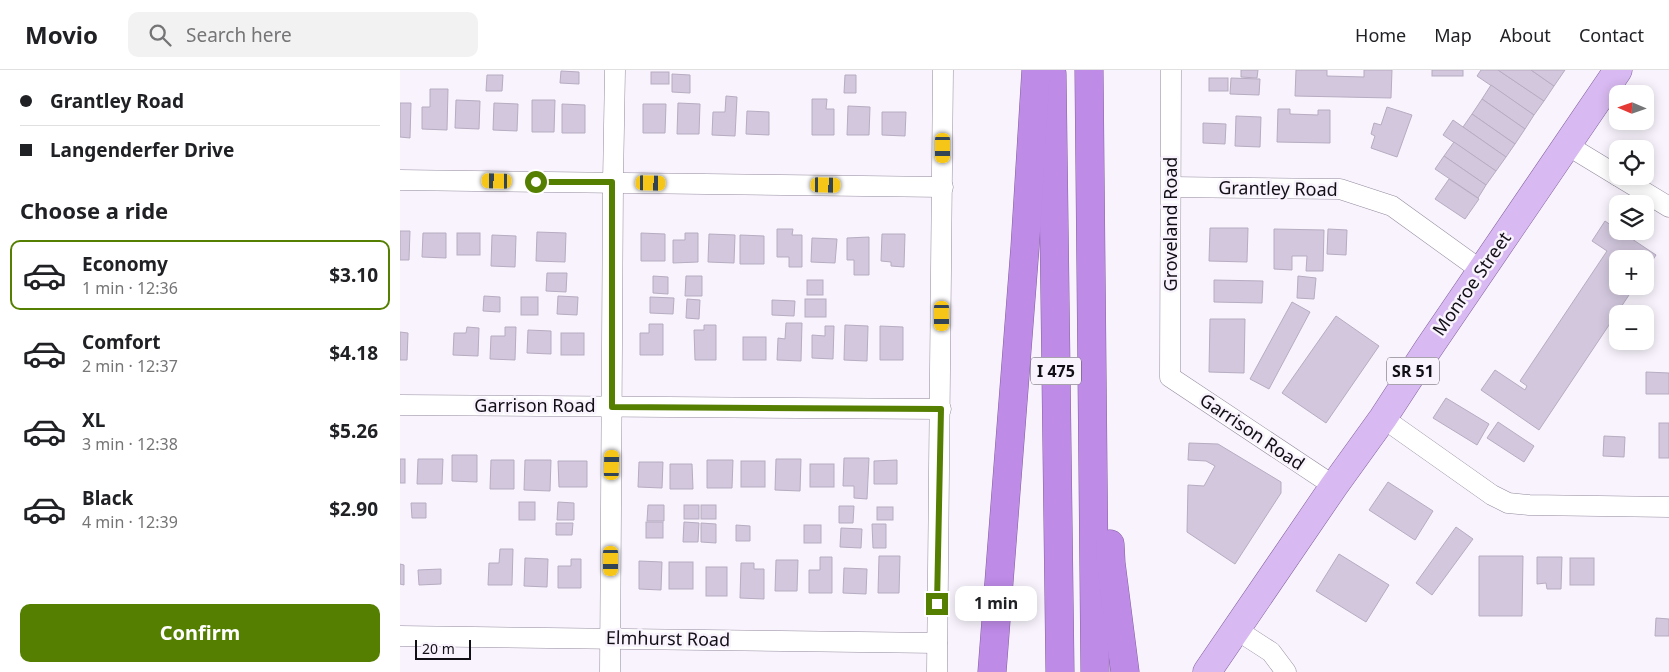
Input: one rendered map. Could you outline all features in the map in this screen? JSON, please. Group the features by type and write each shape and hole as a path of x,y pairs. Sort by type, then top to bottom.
{"highway":[{"path":"992,672 1025,248 1036,70"},
{"name":"I 475","path":"1052,70 1060,672"},
{"name":"I 475","path":"1089,70 1095,672"},
{"path":"1090,168 1111,562 1125,672"}],"main road":[{"name":"Monroe Street","path":"1207,672 1334,486 1383,418 1618,70"}],"street":[{"path":"610,672 612,182 615,70"},
{"path":"937,672 943,70"},
{"name":"Groveland Road","path":"1170,377 1171,70"},
{"path":"1567,145 1609,171"},
{"path":"400,180 943,187"},
{"path":"1633,185 1669,207"},
{"name":"Grantley Road","path":"1170,187 1340,189 1392,206 1482,271"},
{"name":"Garrison Road","path":"1170,377 1334,486"},
{"name":"Garrison Road","path":"400,405 941,409"},
{"path":"1383,418 1492,495 1508,502 1529,505 1669,507"},
{"path":"1237,630 1271,652 1286,672"},
{"name":"Elmhurst Road","path":"400,636 937,643"}],"building":[{"path":"1241,70 1258,70 1257,78 1241,77"},
{"path":"1296,70 1327,70 1327,76 1364,77 1364,70 1392,70 1391,98 1295,96"},
{"path":"1432,70 1463,70 1463,76 1432,76"},
{"path":"1481,70 1498,70 1544,101 1534,115 1477,76"},
{"path":"1498,70 1531,70 1554,86 1544,101"},
{"path":"1531,70 1565,70 1554,86"},
{"path":"561,71 579,72 579,84 560,83"},
{"path":"651,72 669,72 669,84 651,84"},
{"path":"672,74 690,75 690,93 672,92"},
{"path":"487,75 503,75 502,91 486,91"},
{"path":"845,75 856,75 856,93 844,93"},
{"path":"1209,78 1228,78 1228,91 1209,91"},
{"path":"1231,78 1260,79 1259,95 1230,94"},
{"path":"1491,85 1534,115 1525,129 1482,99"},
{"path":"430,89 448,89 447,130 422,129 422,107 430,107"},
{"path":"726,96 737,97 735,136 712,135 713,112 725,112"},
{"path":"812,99 827,99 826,109 834,109 834,135 812,135"},
{"path":"1482,99 1525,129 1515,144 1472,114"},
{"path":"456,100 480,101 479,129 455,128"},
{"path":"532,100 555,100 554,132 532,132"},
{"path":"400,103 411,103 410,138 400,137"},
{"path":"494,103 518,104 517,131 493,130"},
{"path":"678,103 700,104 699,134 677,134"},
{"path":"562,104 585,105 585,133 562,133"},
{"path":"643,104 666,104 665,133 643,133"},
{"path":"848,106 870,107 869,135 847,135"},
{"path":"1387,107 1412,115 1397,157 1371,148 1375,136 1371,134 1374,123 1381,125"},
{"path":"1278,109 1290,109 1290,114 1318,115 1318,110 1330,110 1330,143 1277,142"},
{"path":"747,111 769,112 769,135 746,134"},
{"path":"882,112 906,112 905,136 882,135"},
{"path":"1472,114 1515,144 1506,157 1463,127"},
{"path":"1236,116 1261,117 1260,147 1235,146"},
{"path":"1453,120 1506,157 1496,171 1443,135"},
{"path":"1203,123 1226,124 1225,144 1203,143"},
{"path":"1454,142 1496,171 1486,185 1444,156"},
{"path":"1444,156 1486,185 1478,198 1435,169"},
{"path":"1449,179 1479,199 1465,219 1435,199"},
{"path":"1605,221 1609,224 1609,240 1634,240 1648,250 1609,250 1609,295 1629,295 1622,305 1609,305 1609,325 1539,430 1481,390 1495,370 1525,390 1527,386 1520,381 1607,251 1592,241"},
{"path":"1210,228 1248,228 1247,262 1209,261"},
{"path":"777,229 793,229 792,235 802,235 802,267 789,267 789,257 777,257"},
{"path":"1274,229 1324,230 1323,271 1306,271 1307,256 1292,256 1292,270 1274,269"},
{"path":"1328,229 1347,230 1346,255 1327,254"},
{"path":"400,231 410,231 409,260 400,260"},
{"path":"537,232 566,233 565,262 536,261"},
{"path":"423,233 446,233 446,258 422,257"},
{"path":"457,233 480,233 480,255 457,255"},
{"path":"641,233 665,234 665,261 641,261"},
{"path":"685,233 698,233 698,262 673,263 673,240 685,240"},
{"path":"709,234 735,235 734,263 708,262"},
{"path":"882,234 905,234 904,267 891,266 891,262 881,261"},
{"path":"492,235 516,236 515,267 491,266"},
{"path":"740,235 764,236 764,264 740,264"},
{"path":"869,237 869,275 854,275 854,260 847,260 847,238"},
{"path":"812,238 837,239 835,263 811,262"},
{"path":"547,273 567,273 566,292 546,291"},
{"path":"653,276 668,277 668,294 653,293"},
{"path":"686,276 702,276 702,296 685,296"},
{"path":"1298,276 1316,278 1314,299 1297,298"},
{"path":"807,280 823,280 823,295 807,295"},
{"path":"1214,280 1263,281 1262,303 1214,302"},
{"path":"484,296 500,297 500,312 483,311"},
{"path":"558,296 578,297 577,315 557,314"},
{"path":"521,297 538,297 538,315 521,315"},
{"path":"650,297 674,298 673,314 650,313"},
{"path":"687,299 700,300 699,319 686,318"},
{"path":"805,299 826,299 826,317 805,317"},
{"path":"772,300 795,301 794,316 772,315"},
{"path":"1292,302 1310,312 1269,389 1250,379"},
{"path":"1336,316 1379,346 1326,423 1282,393"},
{"path":"1210,319 1245,319 1244,373 1209,372"},
{"path":"786,323 802,323 801,361 777,360 778,338 785,339"},
{"path":"649,324 663,324 663,355 640,355 640,333 649,333"},
{"path":"704,325 716,325 716,360 695,360 694,330 704,330"},
{"path":"845,325 868,326 867,361 844,360"},
{"path":"825,326 834,326 833,359 812,358 812,335 825,336"},
{"path":"880,326 903,327 903,360 880,360"},
{"path":"467,327 479,328 478,356 453,355 454,333 466,333"},
{"path":"505,327 516,327 515,360 490,359 491,336 505,336"},
{"path":"528,330 551,331 551,354 527,353"},
{"path":"400,332 408,333 407,360 400,360"},
{"path":"561,333 584,333 584,355 561,355"},
{"path":"743,337 766,337 766,360 743,360"},
{"path":"1646,372 1669,373 1669,394 1646,394"},
{"path":"1446,398 1489,424 1477,445 1433,418"},
{"path":"1498,422 1534,446 1524,462 1487,438"},
{"path":"1659,423 1669,423 1669,458 1659,458"},
{"path":"1604,436 1625,437 1624,457 1603,456"},
{"path":"1189,443 1218,444 1281,482 1281,493 1235,564 1187,532 1188,485 1204,486 1215,466 1206,461 1188,460"},
{"path":"452,455 477,455 477,482 452,481"},
{"path":"844,458 869,458 867,499 854,498 854,486 843,486"},
{"path":"400,459 405,459 405,483 400,483"},
{"path":"418,459 443,459 442,484 417,484"},
{"path":"776,459 801,459 800,491 775,490"},
{"path":"491,460 514,460 514,489 490,489"},
{"path":"525,460 551,460 550,491 524,490"},
{"path":"707,460 733,460 732,488 707,488"},
{"path":"897,460 897,484 874,484 874,461"},
{"path":"558,461 587,461 587,487 559,487"},
{"path":"741,461 765,461 765,487 741,487"},
{"path":"639,462 663,462 662,488 638,487"},
{"path":"670,464 692,464 693,489 670,489"},
{"path":"810,464 834,464 834,487 810,487"},
{"path":"1388,482 1433,511 1415,540 1369,510"},
{"path":"519,502 535,502 535,520 519,520"},
{"path":"558,502 574,503 574,520 557,520"},
{"path":"411,503 426,503 426,518 412,518"},
{"path":"648,505 664,505 664,521 647,521"},
{"path":"684,505 699,505 699,519 684,519"},
{"path":"701,505 716,505 716,519 701,519"},
{"path":"839,506 854,506 853,523 839,523"},
{"path":"877,507 893,507 893,520 877,520"},
{"path":"646,522 663,522 663,538 646,538"},
{"path":"684,522 699,523 698,542 683,542"},
{"path":"556,523 573,523 572,535 556,535"},
{"path":"701,523 716,524 716,543 701,542"},
{"path":"872,524 886,524 886,548 873,548"},
{"path":"736,525 750,526 750,541 736,541"},
{"path":"804,525 821,525 821,543 804,543"},
{"path":"1456,527 1473,539 1432,595 1416,583"},
{"path":"841,528 862,529 861,548 840,547"},
{"path":"500,549 513,549 512,585 488,585 489,563 499,563"},
{"path":"1339,554 1389,585 1366,622 1316,591"},
{"path":"879,556 900,556 899,593 878,593"},
{"path":"1479,556 1523,556 1522,616 1479,616"},
{"path":"820,557 832,557 832,593 809,593 809,570 820,570"},
{"path":"1537,557 1562,557 1561,589 1547,589 1546,583 1537,584"},
{"path":"525,558 548,559 547,587 524,586"},
{"path":"1570,558 1594,558 1594,585 1570,585"},
{"path":"571,559 581,559 581,588 558,588 558,566 571,566"},
{"path":"776,560 798,560 797,591 775,591"},
{"path":"639,561 662,562 661,590 639,589"},
{"path":"669,562 693,562 693,589 669,589"},
{"path":"741,563 754,563 754,569 764,569 764,599 740,598"},
{"path":"400,564 404,565 404,585 400,584"},
{"path":"706,567 727,567 727,596 706,596"},
{"path":"844,568 867,569 866,594 843,593"},
{"path":"441,569 441,584 419,585 418,570"},
{"path":"1656,618 1669,619 1669,636 1655,636"}],"route":[{"path":"536,182 612,182 612,407 941,409 937,604"}]}
